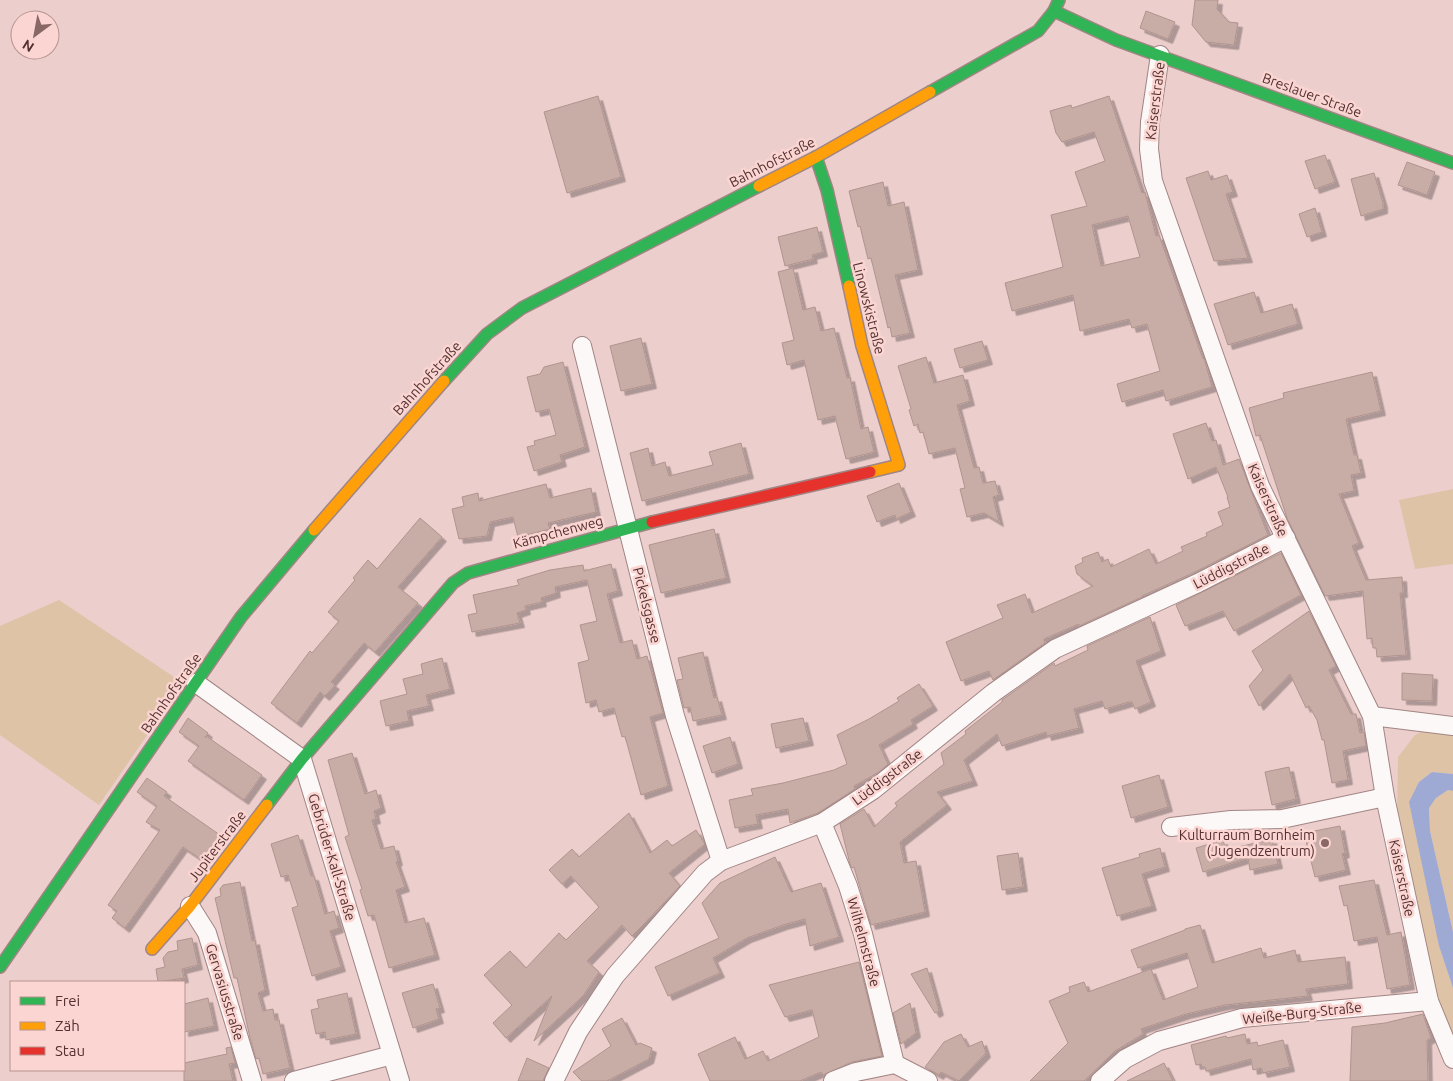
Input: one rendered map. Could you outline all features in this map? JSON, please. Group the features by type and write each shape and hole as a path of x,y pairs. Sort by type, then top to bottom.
{"street":[{"path":"1054,11 1059,0"},
{"name":"Kaiserstraße","path":"1054,11 1109,37 1160,55 1150,131 1149,149 1153,181 1260,486 1372,716 1384,797 1429,1001 1453,1059"},
{"name":"Bahnhofstraße","path":"0,967 241,617 274,576 439,386 487,334 522,308 816,157 1038,31 1054,11"},
{"name":"Breslauer Straße","path":"1160,55 1453,163"},
{"name":"Linowskistraße","path":"816,157 826,190 862,346 899,465"},
{"name":"Pickelsgasse","path":"582,346 674,716 721,861"},
{"name":"Kämpchenweg","path":"302,758 453,583 468,573 628,528 899,465"},
{"name":"Lüddigstraße","path":"554,1081 578,1032 615,976 705,873 721,861 822,822 873,790 993,693 1055,649 1198,583 1286,538"},
{"path":"196,683 302,758"},
{"path":"1372,716 1453,726"},
{"name":"Jupiterstraße","path":"152,948 190,906 302,758"},
{"name":"Gebrüder-Kall-Straße","path":"302,758 400,1081"},
{"path":"1171,827 1231,820 1282,819 1384,797"},
{"name":"Wilhelmstraße","path":"822,822 848,886 863,934 895,1064"},
{"name":"Gervasiusstraße","path":"190,906 207,934 252,1081"},
{"name":"Weiße-Burg-Straße","path":"1100,1081 1126,1059 1159,1041 1242,1018 1429,1001"},
{"path":"294,1081 392,1055"},
{"path":"833,1081 856,1072 895,1064 928,1081"}],"shaded area":[{"path":"1453,489 1453,564 1415,569 1399,500"},
{"path":"59,600 183,683 99,805 0,735 0,626"},
{"path":"1421,732 1453,733 1453,774 1432,772 1419,782 1439,946 1453,988 1453,1040 1436,1001 1397,822 1398,757 1415,735"},
{"path":"1448,790 1453,791 1453,932 1430,831 1429,807 1436,798"}],"water":[{"path":"1432,772 1453,774 1453,791 1448,790 1436,798 1429,808 1430,831 1453,932 1453,988 1439,946 1409,802 1419,782"}],"building":[{"path":"1195,0 1218,0 1217,9 1229,22 1238,23 1234,45 1206,42 1192,25"},
{"path":"1146,11 1175,22 1168,39 1140,28"},
{"path":"598,96 621,177 567,193 544,112"},
{"path":"1109,96 1142,193 1145,192 1156,236 1159,235 1204,358 1212,387 1166,401 1163,390 1122,402 1117,384 1160,371 1147,324 1132,328 1129,319 1080,331 1073,295 1012,311 1005,283 1063,267 1051,215 1087,206 1075,172 1105,161 1094,132 1062,142 1056,133 1050,111 1071,105 1072,108","holes":["1128,216 1140,257 1101,266 1092,225"]},
{"path":"1325,155 1335,182 1315,189 1305,161"},
{"path":"1407,162 1435,172 1427,195 1398,185"},
{"path":"1208,171 1211,180 1227,175 1233,192 1226,194 1248,258 1214,261 1186,178"},
{"path":"1374,173 1383,209 1361,216 1351,179"},
{"path":"883,182 888,206 904,202 918,270 895,275 910,333 892,337 890,327 888,328 871,258 868,259 849,191"},
{"path":"1315,208 1322,232 1307,237 1299,214"},
{"path":"817,227 823,252 812,255 813,259 785,266 778,237"},
{"path":"793,268 803,310 815,307 821,331 834,328 847,378 850,377 861,429 868,427 874,452 846,459 835,416 818,420 804,360 787,365 782,343 794,340 778,272"},
{"path":"1254,292 1261,313 1292,304 1298,324 1228,345 1214,304"},
{"path":"641,338 652,384 621,391 610,346"},
{"path":"982,341 988,360 960,368 954,349"},
{"path":"926,357 934,383 963,375 970,401 957,405 974,468 979,467 983,483 995,481 999,495 993,497 999,522 984,513 967,517 960,489 965,488 955,448 929,454 923,432 920,433 918,424 914,426 898,366"},
{"path":"563,362 585,447 560,455 562,462 534,471 527,447 535,445 534,441 556,435 549,409 536,412 527,377 540,374 544,367"},
{"path":"1372,372 1381,411 1346,419 1354,455 1357,455 1361,473 1351,475 1354,491 1339,494 1359,543 1352,546 1366,580 1402,577 1403,593 1400,593 1406,655 1377,657 1376,648 1373,648 1372,638 1367,639 1363,591 1325,596 1287,518 1260,435 1256,436 1249,408 1284,398 1283,393"},
{"path":"1206,423 1212,441 1216,440 1223,465 1239,459 1268,535 1142,597 1079,626 1079,624 1044,639 1045,643 993,680 989,671 961,681 946,642 1003,618 997,605 1025,594 1032,613 1093,586 1077,574 1075,566 1083,562 1082,558 1098,552 1102,562 1108,559 1111,567 1149,549 1156,564 1183,551 1181,547 1207,536 1206,533 1223,525 1218,512 1230,507 1216,467 1188,479 1173,434"},
{"path":"741,443 749,474 642,501 630,453 648,448 652,466 665,462 669,476 713,465 709,452"},
{"path":"899,483 911,512 896,519 895,515 877,522 867,496"},
{"path":"546,484 550,498 591,488 596,512 548,523 550,529 518,537 513,517 490,522 487,536 459,539 452,509 464,506 462,497 478,493 479,501"},
{"path":"420,518 442,537 398,587 418,603 375,652 364,643 331,682 335,685 325,696 320,692 297,723 271,703 310,651 312,653 339,621 328,612 355,580 353,578 368,560 377,569"},
{"path":"714,529 726,578 661,593 649,545"},
{"path":"1281,553 1301,595 1234,631 1223,611 1185,626 1176,605"},
{"path":"611,564 618,591 607,594 620,643 632,640 637,659 647,656 663,713 650,717 668,786 641,795 625,736 622,737 614,708 599,712 596,700 586,703 578,663 589,660 580,625 597,621 587,580 555,587 556,593 541,598 542,602 525,606 526,610 517,613 520,623 472,632 468,615 477,613 473,595 519,585 517,580 550,570 583,565 584,571"},
{"path":"1309,611 1336,666 1329,670 1351,714 1356,714 1360,733 1364,732 1366,746 1343,751 1348,780 1332,783 1324,740 1322,740 1317,720 1309,706 1306,708 1290,674 1259,706 1249,686 1263,670 1252,651"},
{"path":"1150,617 1161,651 1136,661 1151,702 1135,709 1132,702 1129,702 1105,709 1102,701 1074,709 1079,728 1047,736 1046,732 1002,746 997,734 964,760 973,781 937,792 947,805 900,842 904,863 916,861 925,912 871,925 854,867 852,868 850,864 840,824 864,809 874,827 897,806 895,803 944,764 941,753 966,734 965,731 1002,702 1002,700 1054,663 1055,666 1088,650 1087,646"},
{"path":"703,652 714,698 717,697 722,715 693,721 690,707 684,708 677,680 683,679 678,658"},
{"path":"442,658 450,689 426,695 429,706 407,711 409,721 386,726 380,701 407,694 403,679 423,674 421,664"},
{"path":"1402,673 1433,675 1432,701 1402,700"},
{"path":"919,684 933,706 911,720 913,724 879,745 888,764 879,772 854,786 855,789 818,813 790,823 788,809 756,815 758,824 735,828 729,800 753,795 751,789 834,770 847,764 837,735 899,701 897,698"},
{"path":"188,718 208,733 206,736 262,775 244,800 188,761 199,746 179,732"},
{"path":"803,718 809,741 776,748 771,724"},
{"path":"730,737 738,764 712,773 703,746"},
{"path":"352,753 365,794 376,790 381,808 374,811 376,819 372,820 381,849 394,846 398,861 396,862 405,887 396,890 405,923 424,918 435,955 389,968 374,915 368,916 360,890 362,889 345,837 349,835 328,760"},
{"path":"1289,767 1296,799 1272,805 1265,772"},
{"path":"1159,775 1168,807 1131,818 1122,786"},
{"path":"147,778 167,792 164,796 220,835 202,860 183,847 125,928 112,918 117,911 108,905 160,830 146,822 157,806 137,792"},
{"path":"629,813 650,853 667,840 672,846 696,830 705,844 669,873 680,886 632,936 622,925 587,961 599,972 583,996 534,1041 552,996 506,1038 493,1023 512,1005 484,975 510,951 526,968 559,933 566,940 599,907 571,876 562,884 549,870 572,849 579,857"},
{"name":"Kulturraum Bornheim (Jugendzentrum)","path":"1340,826 1345,853 1342,854 1346,870 1315,877 1304,833"},
{"path":"298,835 311,876 314,876 325,914 334,911 339,928 330,931 341,967 312,976 292,908 298,906 288,875 281,877 271,844"},
{"path":"1272,839 1278,864 1250,870 1248,858 1203,872 1196,848 1223,840 1226,850"},
{"path":"1160,848 1165,867 1142,874 1152,906 1117,916 1102,868 1140,857 1139,854"},
{"path":"1018,853 1023,887 1002,890 997,856"},
{"path":"775,857 791,892 821,883 839,937 810,946 805,919 783,925 747,938 713,958 720,973 668,996 655,967 719,938 702,903 720,883"},
{"path":"1374,880 1387,935 1401,932 1410,985 1387,989 1377,937 1354,941 1347,905 1344,906 1339,886"},
{"path":"240,882 252,941 255,940 265,990 258,993 263,1011 273,1009 275,1020 279,1020 290,1068 263,1074 259,1058 256,1059 250,1038 237,978 234,978 215,898 221,896 220,889 223,885"},
{"path":"1200,925 1212,963 1261,948 1264,958 1295,950 1298,962 1345,957 1348,984 1306,989 1308,996 1225,1005 1186,1014 1141,1029 1143,1034 1115,1051 1084,1081 1030,1081 1068,1043 1049,1001 1070,992 1069,987 1084,982 1088,992 1151,969 1163,1000 1198,987 1187,953 1138,968 1131,950"},
{"path":"192,938 198,965 182,969 184,978 158,981 156,969 165,967 163,958 168,952 178,950 177,941"},
{"path":"859,962 882,1056 852,1062 823,1075 821,1072 800,1081 710,1081 698,1054 735,1037 745,1059 763,1051 768,1061 819,1037 812,1010 785,1017 769,985"},
{"path":"927,968 939,1011 935,1013 911,974"},
{"path":"433,984 440,1008 436,1009 439,1019 413,1028 402,993"},
{"path":"347,993 356,1034 326,1040 325,1032 316,1034 311,1010 319,1008 317,1000"},
{"path":"208,998 214,1026 185,1032 185,1004"},
{"path":"910,1003 916,1033 901,1044 893,1013"},
{"path":"1423,1014 1431,1038 1427,1040 1428,1081 1350,1081 1352,1027 1385,1023"},
{"path":"622,1018 636,1045 640,1043 652,1048 649,1059 607,1081 582,1081 573,1072 611,1046 602,1029"},
{"path":"961,1034 968,1047 982,1041 986,1053 959,1081 941,1072 939,1075 925,1067 944,1042"},
{"path":"1245,1034 1247,1044 1257,1042 1258,1046 1283,1040 1290,1067 1263,1073 1261,1068 1253,1070 1251,1059 1206,1071 1205,1067 1202,1067 1201,1064 1196,1065 1191,1045 1226,1036 1227,1038"},
{"path":"231,1047 235,1063 229,1064 233,1081 184,1081 185,1063 227,1054 226,1048"},
{"path":"527,1058 549,1068 543,1081 518,1081"},
{"path":"1164,1063 1173,1081 1127,1081"}],"traffic: fast":[{"path":"930,92 1038,31 1054,11 1059,0"},
{"path":"1054,11 1116,40 1453,163"},
{"path":"816,157 827,190 849,286"},
{"path":"444,381 487,334 522,308 759,186"},
{"path":"267,805 302,759 453,583 468,573 652,522"},
{"path":"0,967 241,617 314,530"}],"traffic: slow":[{"path":"759,186 816,157 930,92"},
{"path":"849,286 862,346 899,465 870,472"},
{"path":"314,530 444,381"},
{"path":"152,949 190,906 267,805"}],"traffic: jam":[{"path":"652,522 870,472"}],"place":[{"name":"Kulturraum Bornheim (Jugendzentrum)","path":"1325,843"}]}
